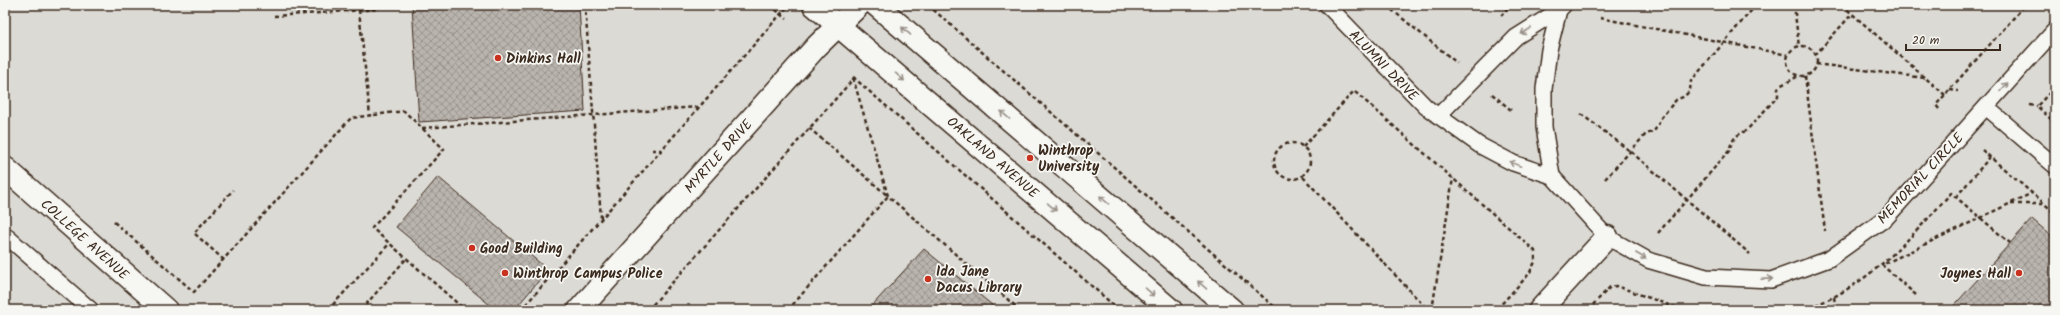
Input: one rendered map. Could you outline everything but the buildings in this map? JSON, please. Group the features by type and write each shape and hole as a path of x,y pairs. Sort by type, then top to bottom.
{"main road":[{"name":"OAKLAND AVENUE","path":"814,5 1171,310"},
{"name":"MYRTLE DRIVE","path":"579,310 838,24 859,5"},
{"path":"876,5 1232,310"},
{"name":"COLLEGE AVENUE","path":"5,168 166,310"},
{"path":"1540,310 1607,237"}],"lane":[{"name":"ALUMNI DRIVE","path":"1326,5 1426,107"},
{"path":"1438,116 1516,37 1562,8"},
{"path":"1552,176 1544,128 1544,90 1549,50 1562,8"},
{"name":"MEMORIAL CIRCLE","path":"1426,107 1479,145 1513,163 1552,176 1607,237 1648,260 1706,277 1771,280 1829,259 1886,218 2055,30"},
{"path":"1986,107 2055,166"},
{"path":"5,235 91,310"}],"path":[{"path":"371,5 372,9"},
{"path":"585,5 601,218"},
{"path":"770,5 787,19"},
{"path":"521,310 789,5"},
{"path":"928,5 1278,310"},
{"path":"1386,5 1460,65"},
{"path":"1605,179 1646,134 1653,132 1658,126 1660,119 1676,100 1685,96 1690,90 1691,81 1756,5"},
{"path":"1794,5 1800,47"},
{"path":"1842,5 1945,96"},
{"path":"1940,109 1936,105 2025,5"},
{"path":"274,16 379,9"},
{"path":"359,10 370,116"},
{"path":"1815,55 1852,14"},
{"path":"1600,18 1788,55"},
{"path":"1795,48 1808,48 1815,55 1816,64 1812,72 1805,76 1797,76 1792,73 1787,65 1788,55 1795,48"},
{"path":"1816,64 1925,78"},
{"path":"848,73 1119,310"},
{"path":"648,310 857,74"},
{"path":"1658,233 1729,151 1732,140 1739,134 1746,131 1778,96 1778,88 1784,83 1791,82 1797,76"},
{"path":"1805,76 1825,231"},
{"path":"853,78 888,196"},
{"path":"2038,106 2055,87"},
{"path":"1950,90 1958,91"},
{"path":"1303,147 1354,91 1535,251 1535,262 1529,274 1496,310"},
{"path":"1491,93 1511,110"},
{"path":"2029,105 2038,106 2055,123"},
{"path":"422,128 699,107"},
{"path":"114,222 194,292 351,118 404,111 444,149 372,228 465,310"},
{"path":"1581,114 1630,151 1686,201 1753,256"},
{"path":"809,128 1020,310"},
{"path":"1295,143 1303,147 1309,156 1309,168 1303,177 1292,179 1282,176 1274,167 1274,154 1282,145 1295,143"},
{"path":"652,150 661,150"},
{"path":"1982,150 2055,213"},
{"path":"1956,197 1990,158"},
{"path":"1303,177 1428,310"},
{"path":"1432,310 1453,177"},
{"path":"224,260 194,233 233,190"},
{"path":"1802,310 1834,298 1858,284 1882,265 1951,193 2010,243"},
{"path":"1882,265 2032,193"},
{"path":"788,310 888,196"},
{"path":"2011,204 2044,204"},
{"path":"328,310 389,244"},
{"path":"361,310 406,259"},
{"path":"1882,265 1916,295"},
{"path":"1588,310 1610,287 1617,286 1682,310"},
{"path":"1834,298 1836,310"},
{"path":"1811,307 1815,310"}],"shaded area":[{"name":"Winthrop University","path":"5,5 2055,5 2055,310 5,310"}],"place":[{"name":"Dinkins Hall","path":"498,58"},
{"name":"Winthrop University","path":"1030,158"},
{"name":"Good Building","path":"472,248"},
{"name":"Winthrop Campus Police","path":"505,273"},
{"name":"Joynes Hall","path":"2019,273"},
{"name":"Ida Jane Dacus Library","path":"928,279"}]}
